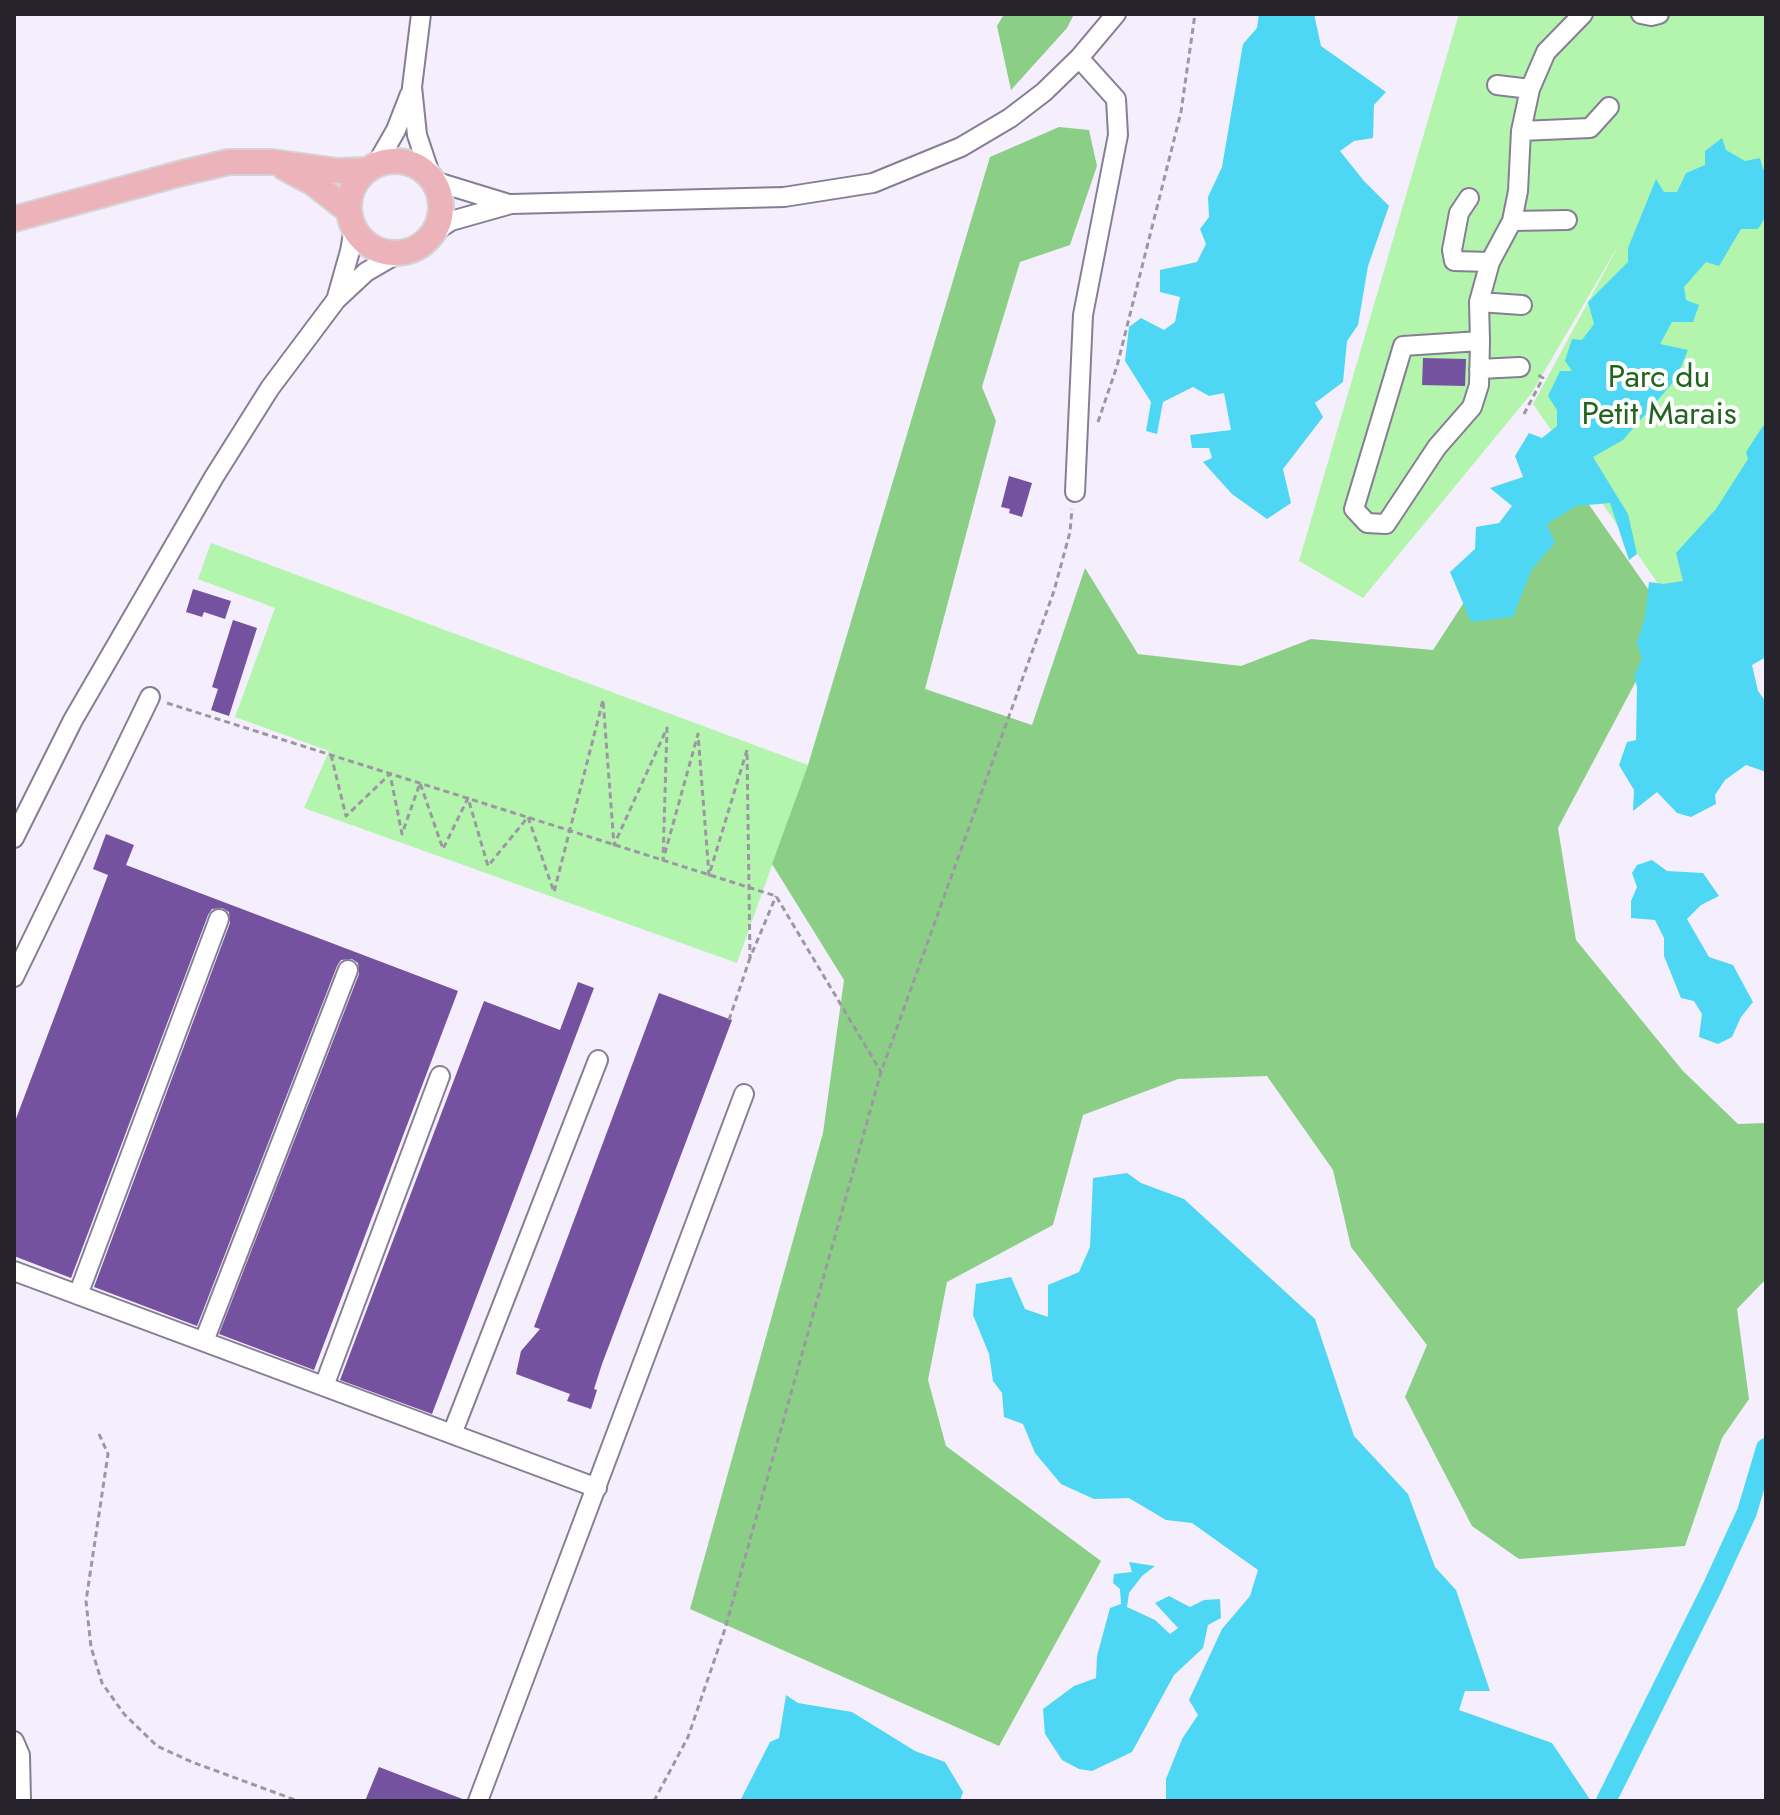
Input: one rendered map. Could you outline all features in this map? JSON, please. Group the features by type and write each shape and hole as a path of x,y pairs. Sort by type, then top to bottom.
{"main road":[{"path":"14,219 210,166 249,160 272,162 338,171 372,167 395,160 405,161 432,179 442,212 434,232 418,248 397,254 376,249 367,244 352,220 313,183 272,162"},
{"path":"352,220 355,184 372,167"}],"street":[{"path":"421,14 412,87 417,135 432,179 511,204"},
{"path":"434,232 451,221 511,204 784,197 873,183 961,147 1010,118 1044,92 1079,58 1116,14"},
{"path":"1480,341 1403,346 1354,509 1367,523 1386,524 1437,447 1472,407 1479,385 1480,341 1479,302 1490,262 1512,221 1518,191 1521,131 1530,89 1546,52 1583,14"},
{"path":"1641,14 1659,14"},
{"path":"1075,492 1083,315 1118,135 1116,99 1079,58"},
{"path":"1497,85 1530,89"},
{"path":"372,167 396,130 412,87"},
{"path":"1521,131 1590,128 1609,107"},
{"path":"1469,198 1459,213 1452,250 1454,261 1490,262"},
{"path":"336,300 350,251 352,220"},
{"path":"1512,221 1567,220"},
{"path":"14,838 73,720 214,477 270,388 336,300 366,272 397,254"},
{"path":"1479,302 1522,305"},
{"path":"1479,369 1520,367"},
{"path":"14,977 150,697"},
{"path":"78,1295 219,919"},
{"path":"204,1341 348,970"},
{"path":"452,1434 598,1060"},
{"path":"324,1386 440,1076"},
{"path":"478,1801 744,1094"},
{"path":"14,1271 597,1488"},
{"path":"14,1741 20,1755 21,1801"}],"path":[{"path":"1098,422 1117,366 1181,112 1195,14"},
{"path":"1520,367 1543,378 1524,414"},
{"path":"654,1801 688,1737 725,1629 881,1072 1054,591 1070,532 1075,492"},
{"path":"150,697 776,896 881,1072"},
{"path":"528,817 554,892 603,700 614,845"},
{"path":"614,845 667,728 663,860"},
{"path":"663,860 698,734 709,875"},
{"path":"709,875 747,750 750,958"},
{"path":"331,755 346,816 390,774"},
{"path":"390,774 402,834 420,783"},
{"path":"420,783 443,849 468,798"},
{"path":"468,798 488,866 528,817"},
{"path":"729,1020 776,896"},
{"path":"99,1434 108,1454 86,1601 91,1647 102,1683 124,1714 157,1746 298,1801"}],"green space":[{"path":"1004,14 1074,14 1067,28 1011,90 997,26"},
{"name":"Parc du Petit Marais","path":"1459,14 1766,14 1766,501 1700,644 1533,404 1621,241 1531,394 1363,598 1299,561"},
{"path":"1059,127 1089,130 1097,166 1070,245 1020,262 982,387 996,421 925,689 1032,725 1085,568 1138,654 1241,666 1311,639 1433,650 1557,459 1669,619 1558,828 1576,940 1683,1071 1738,1124 1766,1123 1766,1279 1737,1309 1749,1399 1722,1438 1685,1546 1519,1559 1472,1526 1405,1397 1427,1345 1351,1247 1333,1170 1267,1076 1178,1079 1083,1115 1053,1225 947,1282 928,1380 946,1446 1101,1561 999,1746 690,1609 823,1133 844,980 772,864 808,765 990,157"},
{"path":"211,543 808,765 737,963 304,808 329,751 235,717 275,608 198,579"}],"water":[{"path":"1259,14 1314,14 1321,46 1386,92 1374,105 1373,138 1354,141 1340,151 1389,206 1368,266 1358,325 1347,341 1343,382 1315,403 1323,417 1283,469 1291,503 1267,519 1232,494 1203,462 1212,458 1209,448 1192,448 1190,435 1231,430 1224,393 1209,396 1193,387 1163,402 1157,434 1146,431 1151,402 1125,361 1129,327 1141,318 1164,330 1175,322 1180,297 1160,292 1160,270 1197,262 1206,244 1200,229 1209,217 1208,197 1222,167 1243,44 1257,28"},
{"path":"1722,138 1726,150 1745,161 1760,158 1766,170 1766,216 1758,229 1741,229 1719,266 1706,262 1684,287 1686,300 1699,305 1693,322 1672,322 1660,344 1688,350 1676,379 1623,440 1593,457 1628,514 1637,554 1629,560 1610,503 1576,506 1547,524 1555,543 1532,569 1513,617 1471,622 1450,572 1475,549 1476,527 1499,523 1512,506 1490,488 1523,477 1515,456 1529,433 1542,438 1557,426 1557,410 1548,396 1560,371 1572,371 1565,361 1572,339 1582,340 1594,324 1588,302 1628,262 1628,248 1656,179 1664,192 1677,192 1686,173 1705,165 1705,151"},
{"path":"1766,425 1766,657 1752,665 1758,691 1766,702 1766,772 1746,765 1725,780 1715,795 1716,804 1691,817 1677,813 1657,792 1633,811 1634,790 1619,765 1627,742 1636,740 1637,687 1634,676 1642,659 1637,643 1645,617 1649,582 1663,584 1683,581 1676,553 1716,509 1748,459 1746,452"},
{"path":"1652,860 1667,871 1703,873 1719,896 1701,905 1687,919 1709,957 1733,965 1753,1002 1741,1017 1732,1037 1718,1044 1699,1037 1702,1014 1694,1001 1681,998 1664,956 1664,938 1655,920 1631,918 1631,901 1637,887 1632,873 1637,865"},
{"path":"1127,1173 1141,1183 1184,1199 1315,1319 1354,1436 1408,1494 1435,1567 1456,1590 1490,1691 1465,1691 1459,1710 1552,1743 1591,1801 1166,1801 1166,1779 1182,1739 1198,1715 1189,1700 1222,1629 1250,1596 1258,1570 1192,1523 1166,1520 1129,1498 1094,1499 1061,1484 1035,1453 1023,1424 1004,1417 1002,1393 993,1381 989,1354 973,1315 976,1284 1011,1277 1025,1309 1048,1317 1048,1285 1079,1272 1090,1247 1093,1178"},
{"path":"1129,1562 1155,1566 1142,1576 1129,1593 1127,1607 1155,1620 1170,1634 1178,1628 1155,1603 1169,1596 1190,1607 1204,1600 1220,1599 1221,1618 1208,1625 1203,1648 1174,1675 1132,1752 1092,1771 1079,1769 1062,1760 1045,1734 1043,1709 1074,1686 1096,1678 1097,1656 1110,1608 1121,1604 1120,1589 1113,1583 1114,1574 1132,1572"},
{"path":"786,1695 798,1703 852,1712 915,1751 945,1762 963,1792 960,1801 740,1801 770,1742 779,1738"}],"building":[{"path":"1423,358 1466,359 1465,386 1422,385"},
{"path":"1009,476 1032,483 1022,517 1001,507"},
{"path":"193,589 231,601 225,619 204,612 202,617 186,612"},
{"path":"233,620 257,628 229,716 211,710 218,689 212,687"},
{"path":"106,834 134,845 126,865 458,991 314,1370 219,1334 359,974 358,963 352,959 341,960 337,966 197,1326 94,1287 230,923 229,912 222,908 212,909 208,915 71,1278 14,1256 14,1124 108,875 93,869"},
{"path":"578,982 594,988 432,1414 340,1380 484,1001 560,1030"},
{"path":"659,993 732,1020 602,1364 591,1409 567,1401 570,1394 516,1374 521,1351 540,1329 534,1327"},
{"path":"379,1767 465,1800 465,1801 365,1801"}],"waterway":[{"path":"1606,1801 1747,1512 1766,1448"}]}
